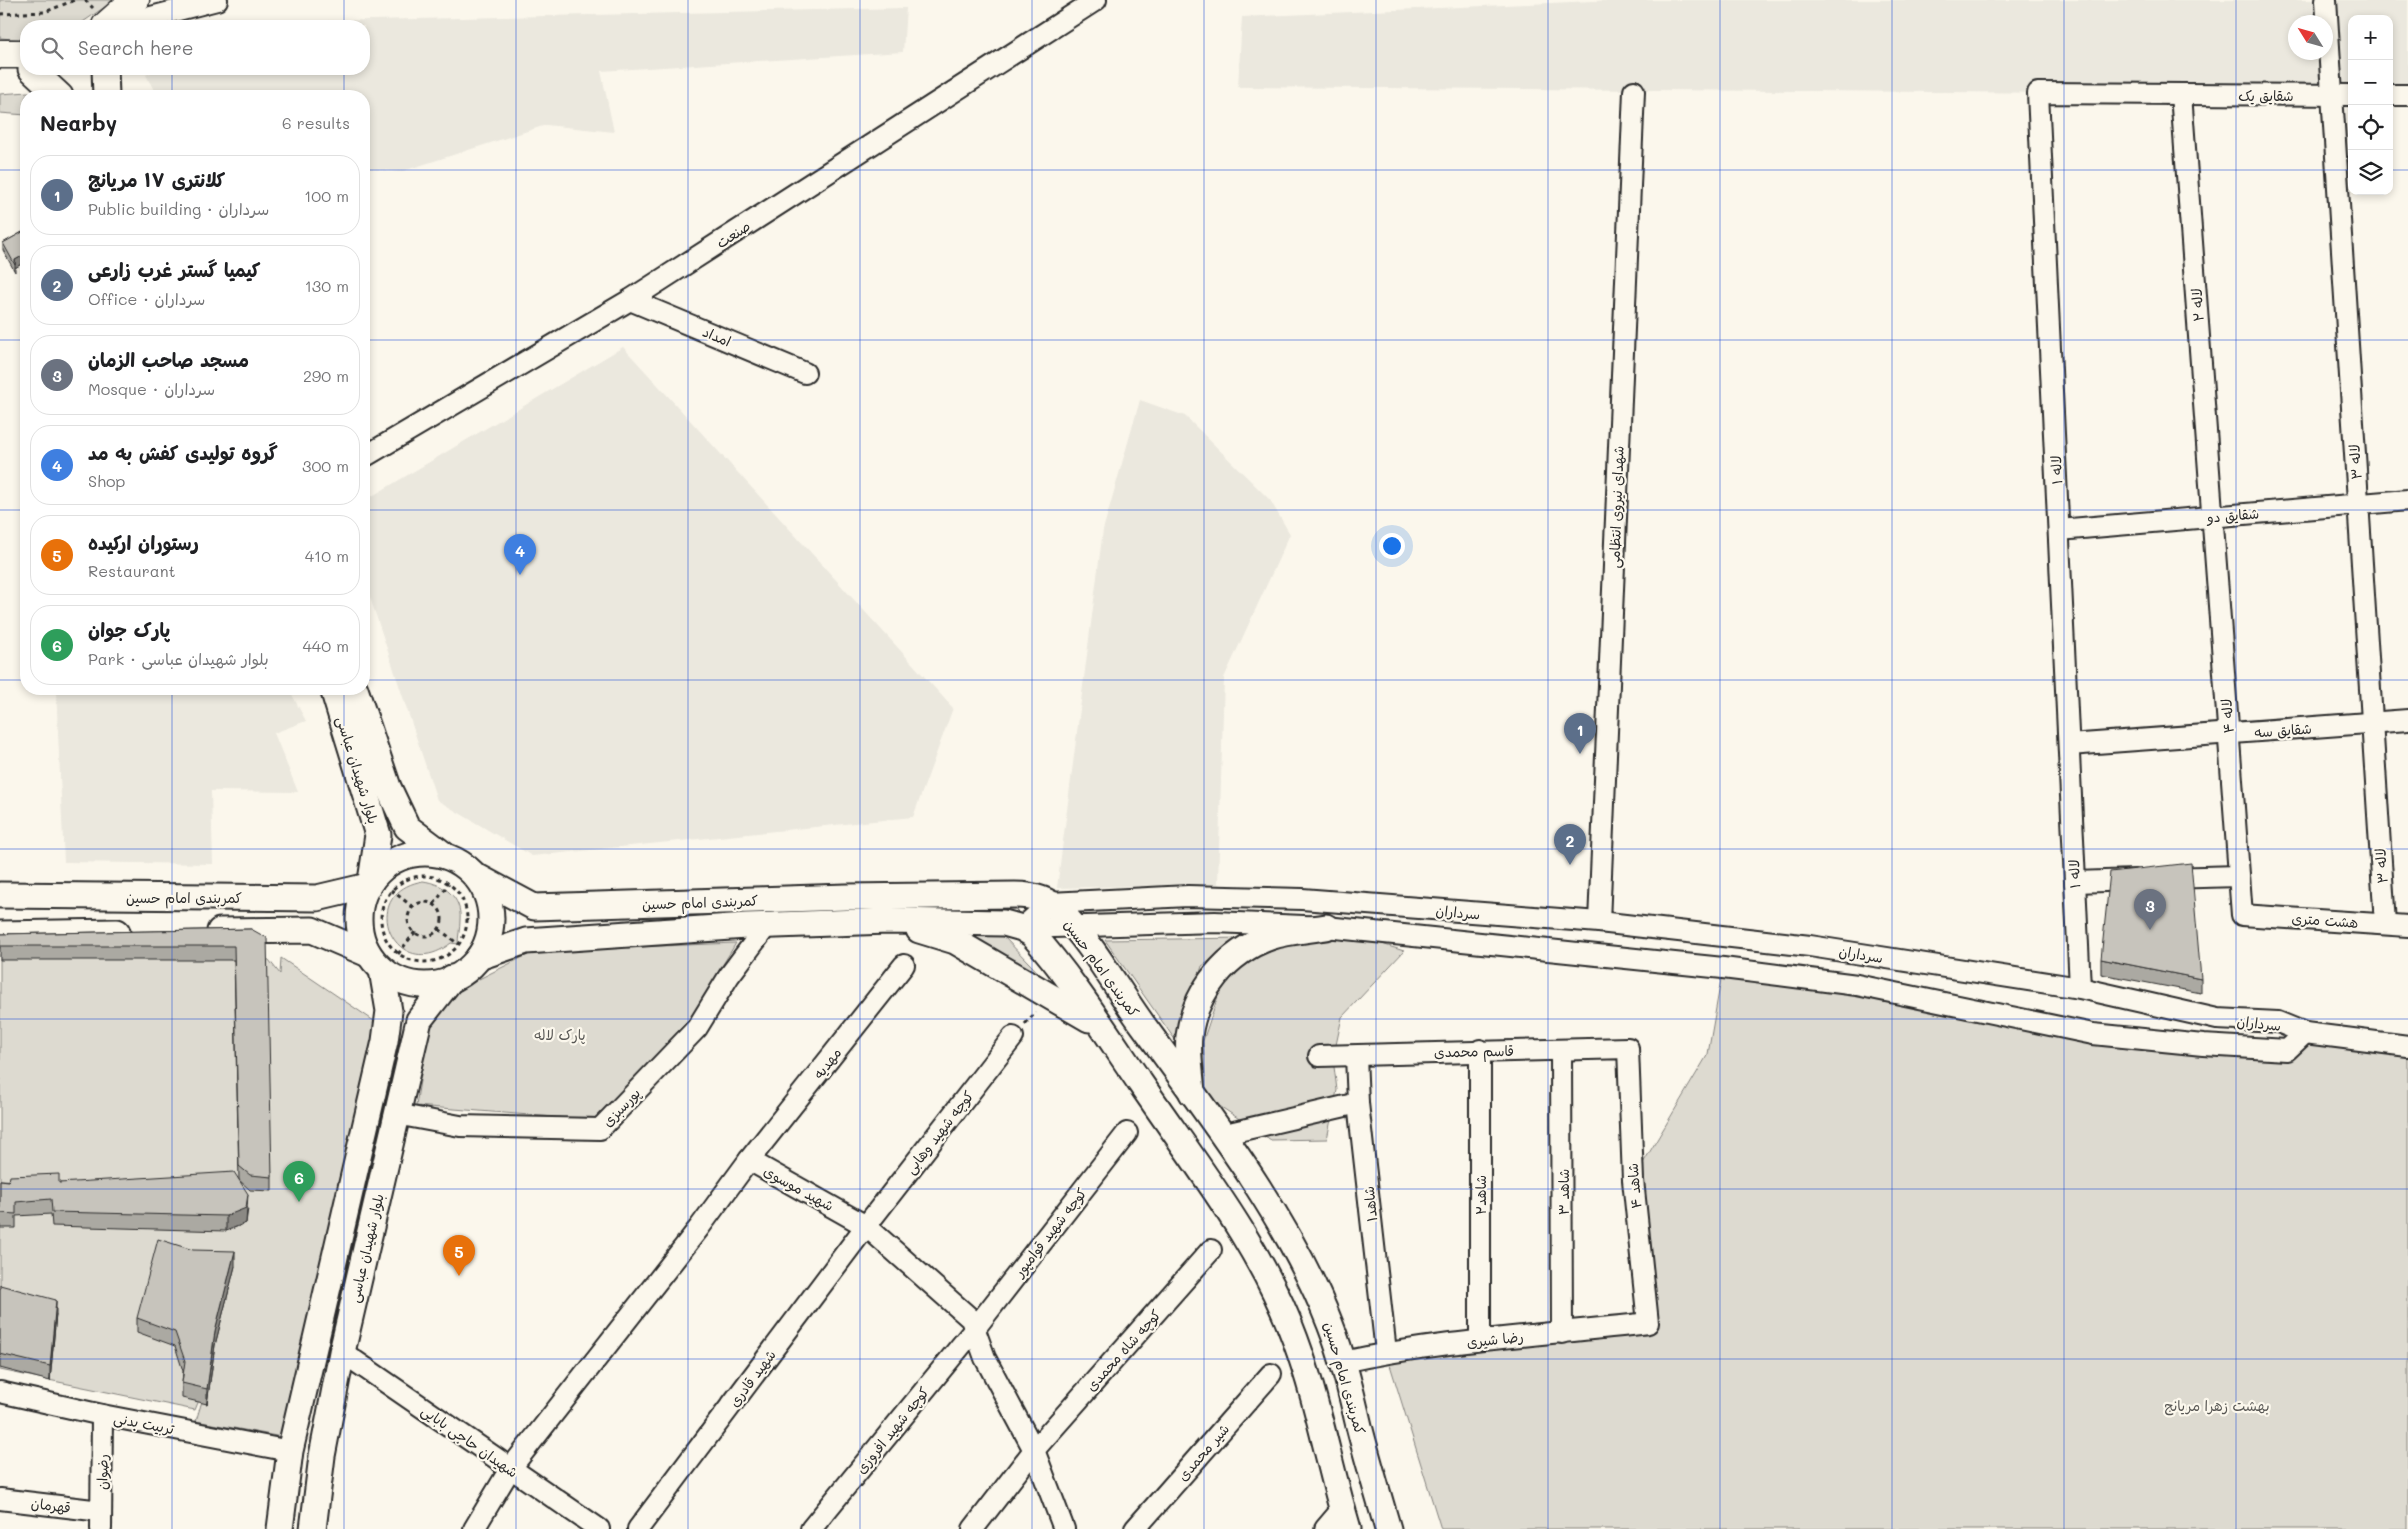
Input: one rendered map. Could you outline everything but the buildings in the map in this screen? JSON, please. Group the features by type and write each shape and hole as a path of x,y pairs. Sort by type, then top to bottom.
{"highway":[{"path":"113,20 135,0"}],"main road":[{"path":"37,75 54,90"},
{"path":"106,75 106,90"},
{"name":"بلوار شهیدان عباسی","path":"280,1529 290,1451 385,1041 389,1011 383,959 360,936 358,911 377,886 378,835 335,695"},
{"name":"بلوار شهیدان عباسی","path":"357,695 388,787 407,827 448,857 459,861 476,876"},
{"path":"377,886 395,858 417,852 439,853 448,857"},
{"path":"195,931 312,930 383,959 402,981 423,985 452,978 464,972 469,950 488,937 491,916 487,894 476,876"},
{"name":"کمربندی امام حسین","path":"476,876 534,907 846,897 1015,895 1040,898 1050,903 1073,926 1192,1093 1287,1237 1330,1324 1343,1362 1388,1529"},
{"name":"کمربندی امام حسین","path":"0,895 317,898 377,886"},
{"path":"888,921 955,941 1051,995 1101,1026"},
{"name":"کمربندی امام حسین","path":"469,950 526,941 768,924 888,921 1004,923 1022,928 1042,945 1101,1026 1234,1219 1280,1302 1296,1340 1309,1383 1345,1519"},
{"path":"1192,1093 1189,1038 1193,1016 1204,992 1220,969 1242,951 1270,937 1326,927"},
{"path":"0,934 136,932"},
{"name":"بلوار شهیدان عباسی","path":"313,1529 322,1456 342,1352 419,1020 452,978"},
{"path":"290,1451 322,1456"}],"street":[{"path":"139,20 217,0"},
{"name":"صنعت","path":"370,453 630,300 1096,0"},
{"name":"لاله ۳","path":"2326,0 2385,924"},
{"name":"شهدای نیروی انتظامی","path":"1599,922 1634,91"},
{"name":"لاله ۱","path":"2080,988 2038,93 2181,94"},
{"name":"شقایق یک","path":"2181,94 2348,95"},
{"name":"لاله ۲","path":"2181,94 2212,517"},
{"path":"2393,95 2408,95"},
{"name":"امداد","path":"630,300 805,372"},
{"name":"شقایق دو","path":"2059,530 2408,500"},
{"name":"لاله ۴","path":"2212,517 2242,915"},
{"name":"شقایق سه","path":"2068,746 2408,720"},
{"path":"2075,882 2239,876"},
{"name":"سرداران","path":"1022,928 1215,922 1326,927 1723,968 1857,985 2092,1034 2287,1050 2305,1033 2278,1022 2217,1020 2080,988 1810,946 1599,922 1302,899 1188,896 1050,903"},
{"path":"1022,928 1050,903"},
{"name":"هشت متری","path":"2242,915 2408,926"},
{"name":"پورسبزی","path":"396,1114 460,1126 600,1129 697,1028 729,976 768,924"},
{"name":"مهدیه","path":"749,1160 904,965"},
{"path":"2305,1033 2408,1046"},
{"name":"کوچه شهید وهابی","path":"866,1226 1013,1037"},
{"name":"قاسم محمدی","path":"1319,1056 1480,1050 1562,1051 1628,1048"},
{"name":"شاهد ۴","path":"1628,1048 1632,1180 1648,1323"},
{"name":"شاهد۲","path":"1480,1050 1480,1340"},
{"name":"شاهد ۳","path":"1562,1051 1562,1333"},
{"name":"شاهد۱","path":"1356,1056 1358,1103 1386,1352"},
{"path":"1221,1135 1358,1103"},
{"name":"کوچه شهید قوامپور","path":"973,1331 1127,1133"},
{"name":"شهید موسوی","path":"474,1529 510,1469 699,1228 749,1160 866,1226 971,1319 973,1331 985,1358 1034,1450 1064,1529"},
{"name":"شهید قادری","path":"638,1529 866,1226"},
{"name":"کوچه شاه محمدی","path":"973,1529 1034,1450 1211,1250"},
{"name":"رضا شیری","path":"1343,1362 1386,1352 1480,1340 1648,1323"},
{"name":"کوچه شهید افروزی","path":"811,1529 973,1331"},
{"name":"شهیدان حاجی بابایی","path":"342,1352 599,1529"},
{"name":"شیر محمدی","path":"1135,1529 1271,1374"},
{"name":"تربیت بدنی","path":"0,1392 102,1415 290,1451"},
{"name":"رضوان","path":"101,1520 102,1415"},
{"name":"قهرمان","path":"0,1499 101,1520"},
{"path":"1325,1529 1345,1519"}],"path":[{"path":"0,14 45,12 75,0"},
{"path":"377,886 416,876 430,876 449,884 463,900 467,914 466,928 469,950"},
{"path":"434,904 449,884"},
{"path":"377,886 413,907"},
{"path":"377,886 384,902 381,924 388,944 383,959"},
{"path":"426,901 434,904 442,915 439,929 428,936 415,932 408,920 408,914 413,907 426,901"},
{"path":"439,929 469,950"},
{"path":"383,959 415,932"},
{"path":"383,959 425,962 439,960 451,952 469,950"},
{"path":"1013,1037 1051,995"}],"shaded area":[{"path":"1614,0 2408,0 2408,95 2393,95 2393,15 2348,15 2348,95 1238,87 1242,17"},
{"path":"906,8 903,52 601,71 614,132 546,125 400,172 370,169 370,90 154,90 146,75 370,75 370,20"},
{"path":"623,347 953,708 913,817 532,856 437,800 370,597 370,497"},
{"path":"1140,400 1185,416 1270,500 1290,534 1224,678 1218,884 1057,888 1103,530"},
{"path":"56,695 292,695 306,721 274,733 298,792 211,791 213,864 64,862"}],"green space":[{"path":"0,0 115,0 86,20 20,20 20,40 0,38"},
{"path":"20,93 20,115 0,113 0,94"},
{"path":"423,881 438,885 455,898 460,912 458,944 451,943 431,953 414,954 400,946 391,933 387,917 391,902 402,889"},
{"path":"1341,931 1404,951 1342,1017 1333,1059 1337,1090 1327,1139 1271,1140 1206,1097 1203,1041 1218,996 1236,968 1273,949"},
{"path":"953,932 1003,936 1053,988"},
{"path":"1243,938 1202,966 1178,1044 1105,940"},
{"name":"پارک لاله","path":"736,943 686,1025 593,1120 416,1106 428,1030 461,988 535,951"},
{"path":"245,953 269,960 280,974 281,958 380,1025 282,1437 196,1421 212,1368 195,1410 0,1370 0,954"},
{"name":"بهشت زهرا مریانج","path":"1723,968 2093,1034 2287,1050 2305,1033 2408,1046 2408,1529 1441,1529 1386,1352 1647,1323 1633,1180 1708,1054"}],"place":[{"name":"گروه تولیدی کفش به مد","path":"520,575"},
{"name":"کلانتری ۱۷ مریانج","path":"1580,754"},
{"name":"کیمیا گستر غرب زارعی","path":"1570,865"},
{"name":"مسجد صاحب الزمان","path":"2150,930"},
{"name":"پارک جوان","path":"299,1202"},
{"name":"رستوران ارکیده","path":"459,1276"}]}
